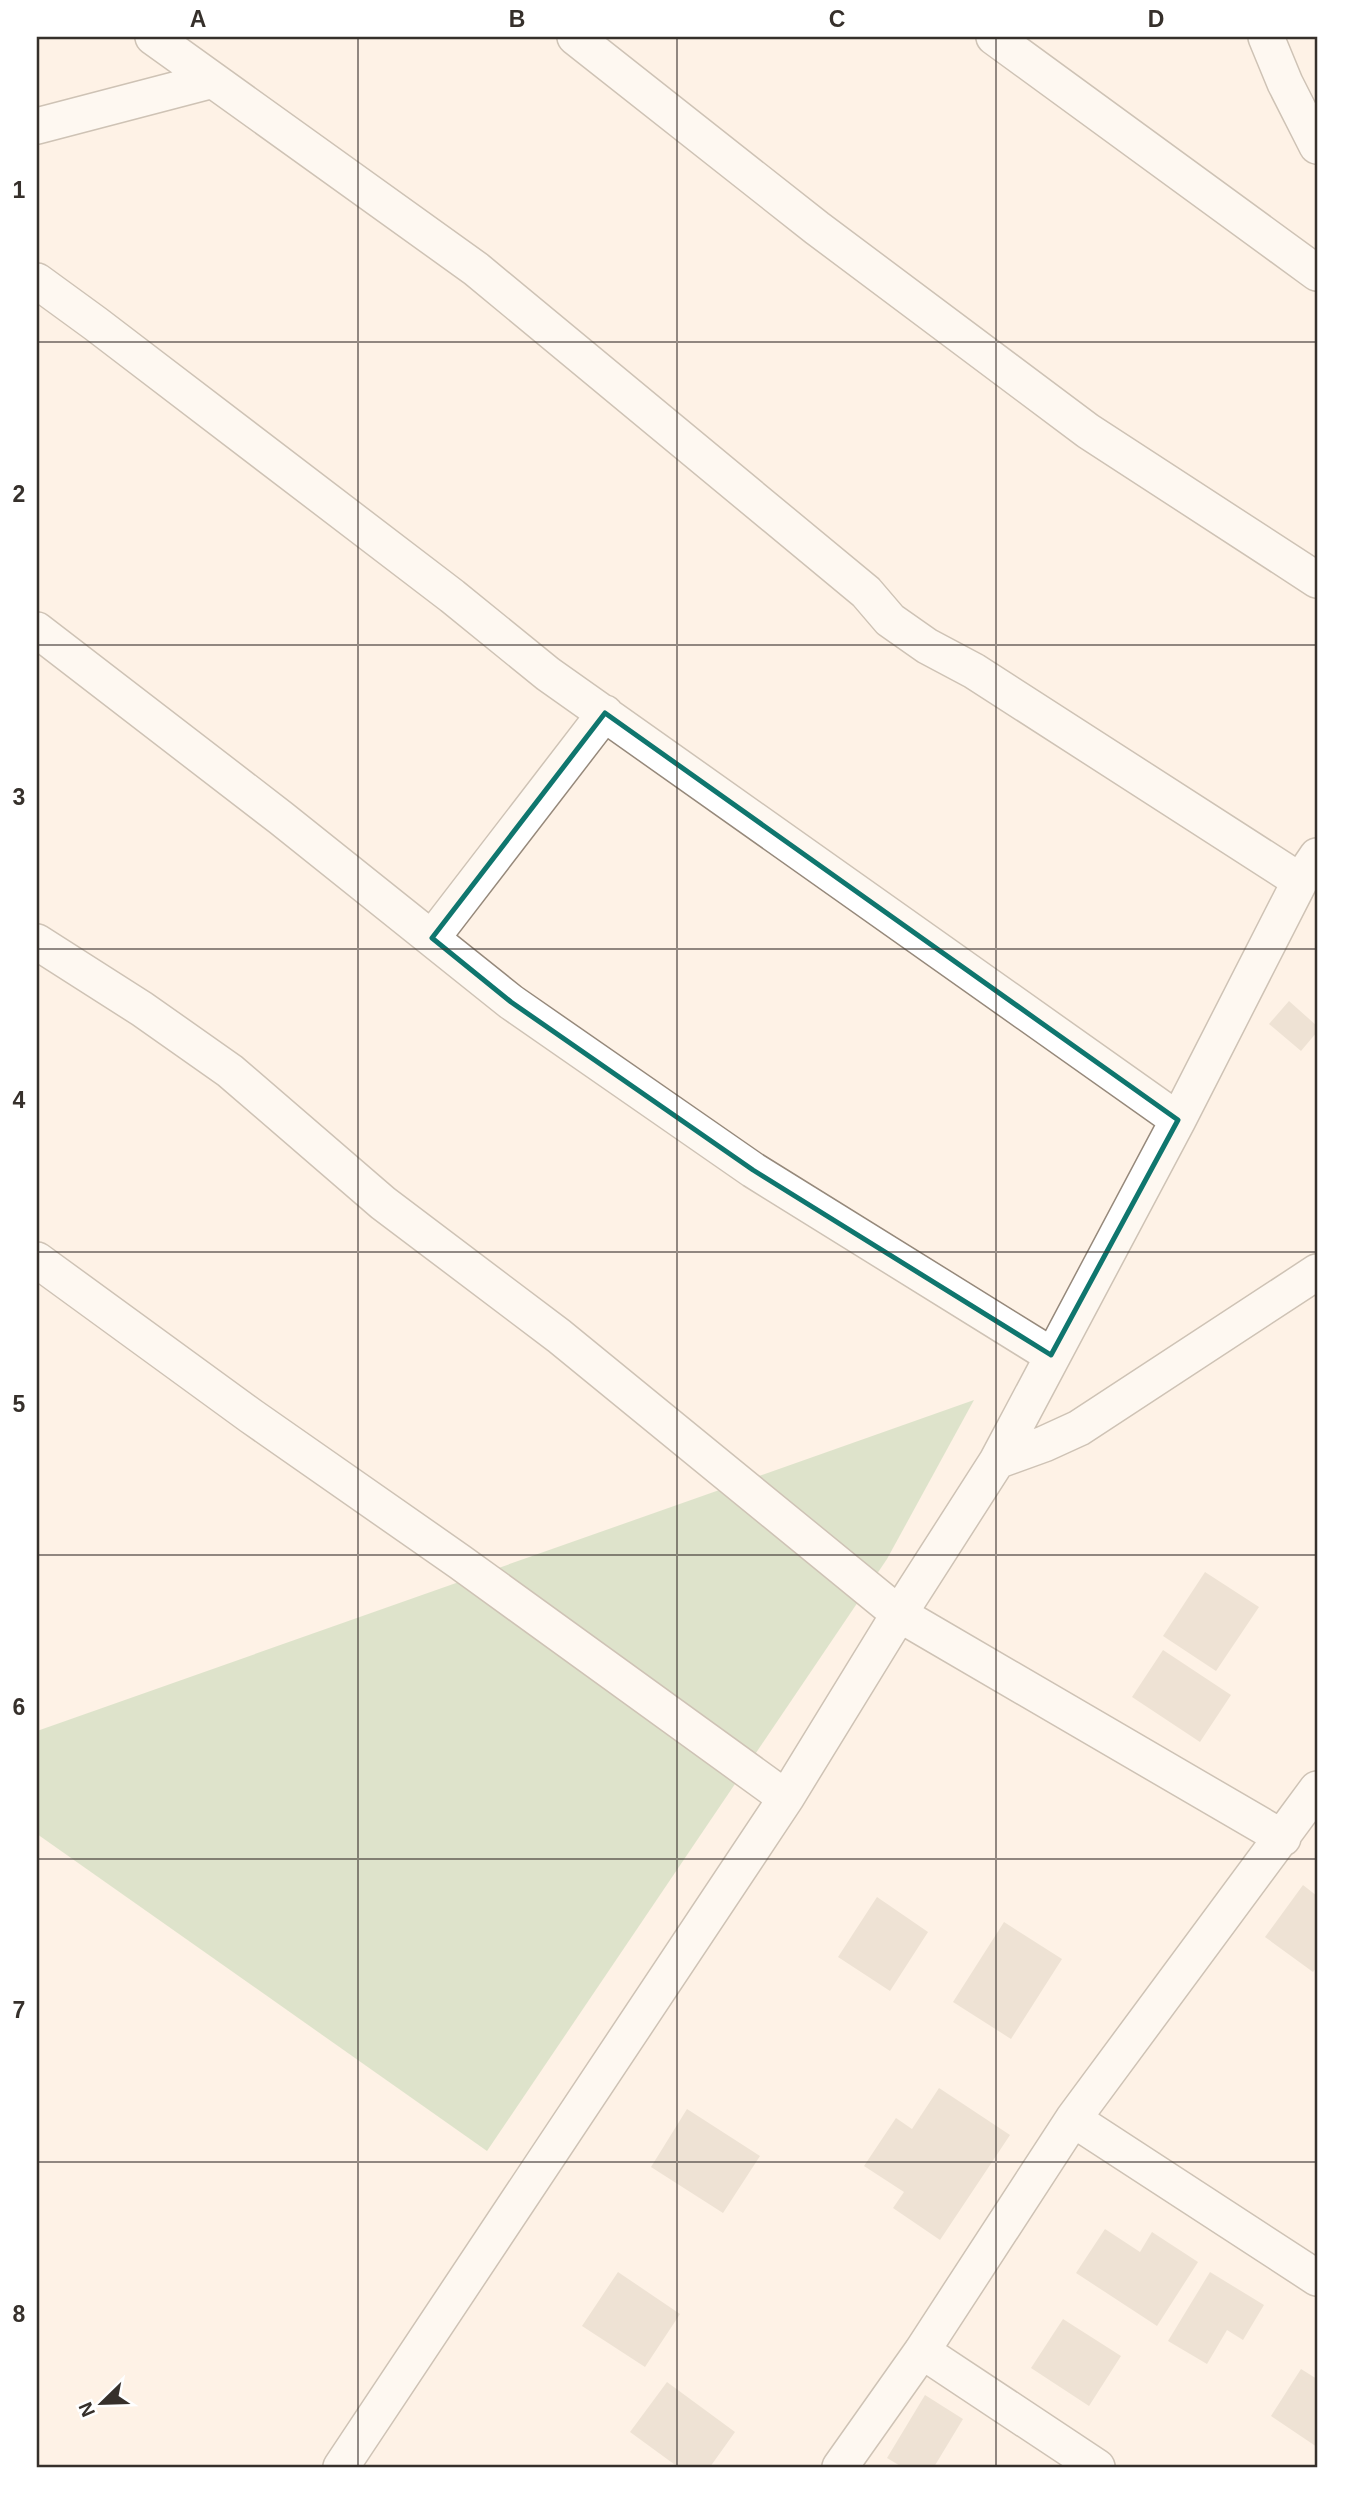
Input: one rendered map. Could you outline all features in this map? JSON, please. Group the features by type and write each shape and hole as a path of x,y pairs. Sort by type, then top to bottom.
{"street":[{"path":"153,37 476,270 866,592 890,620 927,646 974,671 1309,869 997,1461 898,1614 786,1798 341,2467"},
{"path":"575,37 817,228 1088,432 1317,580"},
{"path":"994,37 1317,274"},
{"path":"1266,37 1285,83 1317,141"},
{"path":"37,126 214,80"},
{"path":"37,281 452,596 548,674 1178,1120"},
{"path":"37,631 271,810 511,1002 753,1170 1051,1355"},
{"path":"432,938 605,713"},
{"path":"37,942 142,1009 230,1072 383,1203 559,1336 898,1614 1283,1838"},
{"path":"37,1260 786,1798"},
{"path":"997,1461 1079,1428 1317,1272"},
{"path":"840,2467 922,2351 1073,2119 1317,1789"},
{"path":"1073,2119 1317,2278"},
{"path":"922,2351 1097,2467"}],"highlighted area":[{"path":"605,713 1178,1120 1051,1355 753,1170 511,1002 432,938"}],"green space":[{"path":"974,1400 887,1559 487,2151 37,1834 37,1731"}],"building":[{"path":"1289,1001 1317,1026 1317,1032 1301,1051 1269,1024"},
{"path":"1205,1572 1259,1607 1216,1671 1163,1636"},
{"path":"1163,1650 1231,1695 1200,1742 1132,1697"},
{"path":"1303,1885 1317,1896 1317,1967 1313,1972 1265,1937"},
{"path":"877,1897 928,1932 890,1991 838,1957"},
{"path":"1004,1922 1062,1959 1011,2039 953,2002"},
{"path":"939,2088 1010,2135 940,2240 893,2208 904,2192 864,2166 896,2118 912,2129"},
{"path":"687,2109 760,2156 723,2213 651,2167"},
{"path":"1105,2229 1140,2252 1152,2232 1198,2262 1157,2326 1076,2273"},
{"path":"618,2272 680,2314 645,2367 582,2326"},
{"path":"1210,2272 1264,2305 1243,2340 1227,2330 1207,2364 1168,2341"},
{"path":"1063,2319 1121,2356 1089,2406 1031,2368"},
{"path":"1301,2369 1317,2379 1317,2447 1271,2416"},
{"path":"667,2382 735,2432 710,2467 678,2467 630,2432"},
{"path":"925,2395 963,2419 934,2467 902,2467 887,2458"}]}
